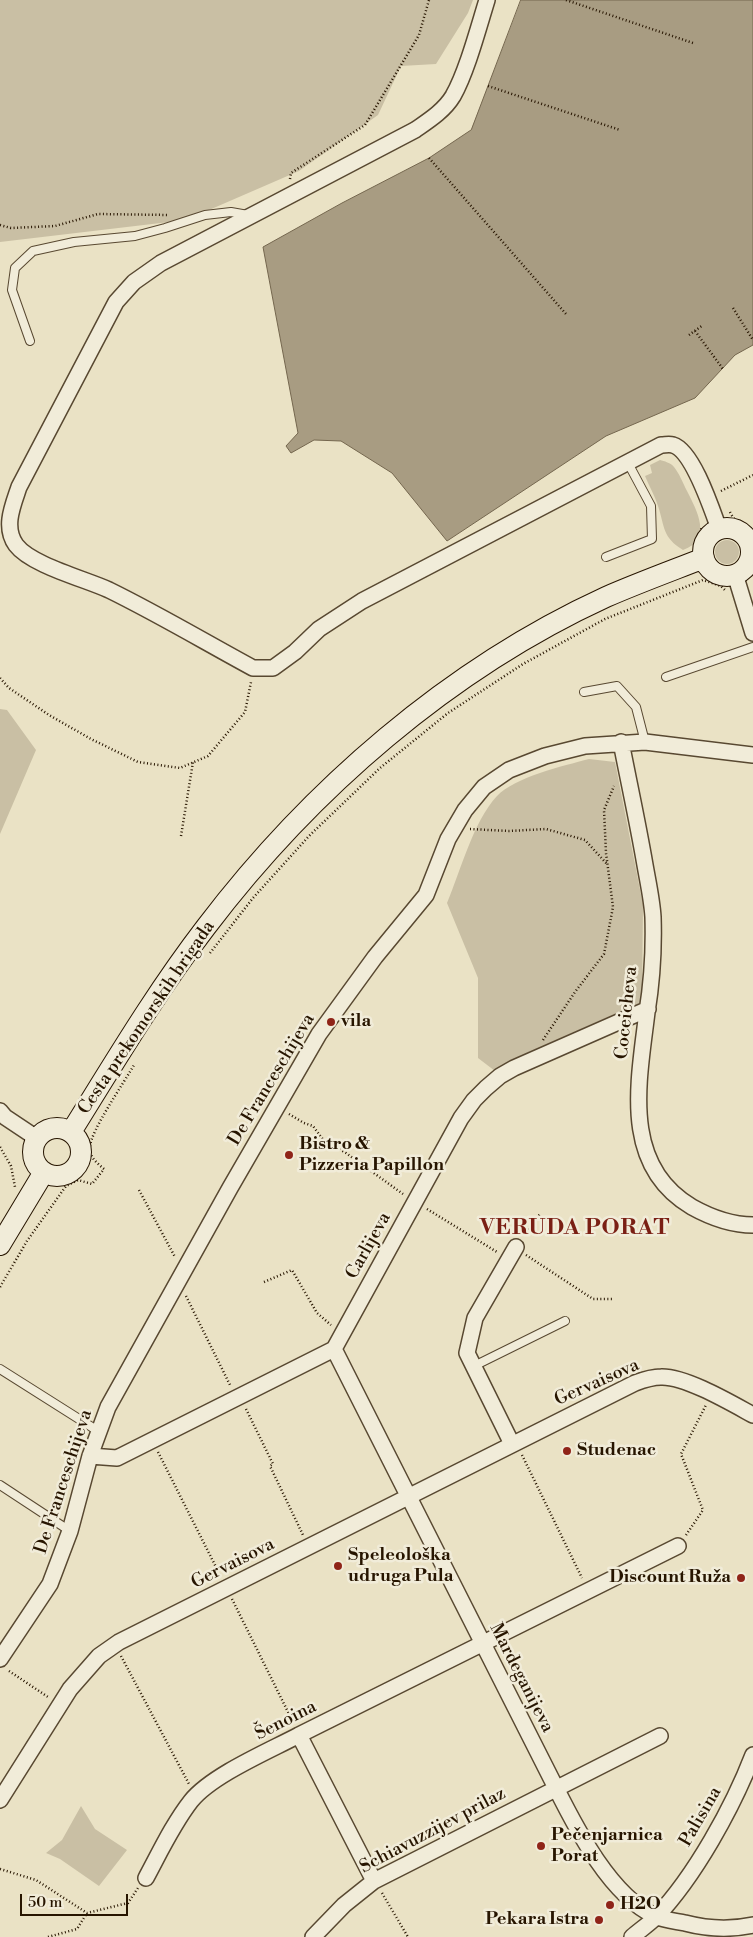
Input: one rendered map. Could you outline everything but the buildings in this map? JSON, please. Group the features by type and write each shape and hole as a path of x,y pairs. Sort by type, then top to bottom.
{"main road":[{"path":"729,528 738,530 745,536 752,538 749,562 743,570 726,576 718,574 708,566 704,558 703,549 711,533 719,529 729,528"},
{"name":"Cesta prekomorskih brigada","path":"71,1132 168,978 206,926 262,859 342,776 385,739 456,685 549,626 605,598 704,558"},
{"path":"53,1129 71,1132 81,1147 78,1165 71,1172 62,1176 53,1176 44,1172 34,1157 34,1147 38,1139 44,1132 53,1129"},
{"path":"0,1245 44,1172"}],"street":[{"path":"487,0 452,97 437,115 415,130 161,263 134,282 116,302 19,487 10,513 10,533 17,546 36,560 107,589 253,668 273,668 295,652 319,629 362,601 661,445 672,444 681,449 689,460 710,503 719,529"},
{"path":"735,574 753,633"},
{"name":"De Franceschijeva","path":"4,1665 50,1584 70,1531 90,1456 108,1407 319,1034 375,957 426,895 448,839 465,810 484,787 509,770 545,756 584,746 621,742 645,742 753,755"},
{"name":"Coceicheva","path":"621,742 639,828 651,902 652,954 648,1009 637,1101 638,1123 643,1144 652,1165 664,1184 682,1202 702,1213 723,1220 753,1225"},
{"name":"Carlijeva","path":"334,1349 452,1132 474,1100 500,1076 648,1009"},
{"path":"0,1111 38,1139"},
{"path":"512,1253 475,1318 468,1353 514,1443"},
{"path":"90,1456 117,1458 334,1349"},
{"name":"Mardeganijeva","path":"334,1349 556,1788 592,1854 635,1904 656,1916 702,1927 726,1928 753,1925"},
{"name":"Gervaisova","path":"0,1800 60,1704 99,1656 115,1645 634,1383 661,1377 685,1381 753,1415"},
{"name":"Šenoina","path":"146,1878 181,1815 196,1796 208,1786 246,1762 678,1546"},
{"path":"299,1735 374,1881"},
{"name":"Schiavuzzijev prilaz","path":"313,1937 344,1905 374,1881 660,1736"},
{"name":"Palisina","path":"632,1937 656,1916 688,1876 722,1822 742,1784 753,1755"}],"lane":[{"path":"30,341 12,290 15,268 34,250 74,242 135,236 205,215 231,212 251,215"},
{"path":"606,556 652,538 651,506 628,463"},
{"path":"666,677 753,648"},
{"path":"584,692 617,686 636,707 645,742"},
{"path":"474,1366 565,1321"},
{"path":"0,1369 98,1431"},
{"path":"0,1485 70,1531"}],"path":[{"path":"287,198 291,172 365,125 419,35 429,0"},
{"path":"566,0 693,43"},
{"path":"488,86 620,130"},
{"path":"429,158 566,314"},
{"path":"0,225 11,228 56,226 98,214 176,215"},
{"path":"733,308 753,340"},
{"path":"689,336 703,325"},
{"path":"695,331 723,369"},
{"path":"710,503 753,475"},
{"path":"710,503 727,506 733,518 746,528 752,538"},
{"path":"209,954 253,898 309,836 380,768 448,713 523,664 605,619 704,580 721,586 730,597 749,591 749,577 753,566"},
{"path":"0,678 10,688 49,715 91,739 138,762 180,768 208,756 245,712 253,668"},
{"path":"182,836 192,762"},
{"path":"527,1063 575,992 604,954 613,907 604,810 614,786"},
{"path":"454,828 508,831 546,829 585,840 608,865"},
{"path":"0,1287 27,1241 66,1186 78,1180 92,1184 104,1168 93,1159 91,1153 90,1147 94,1133 138,1059"},
{"path":"277,1107 304,1123 313,1126 324,1141 346,1153 414,1202 512,1253 593,1299 612,1299"},
{"path":"0,1147 11,1166 19,1214"},
{"path":"140,1190 238,1397 273,1464 270,1466 309,1547"},
{"path":"512,1253 540,1214"},
{"path":"264,1282 292,1270 317,1313 342,1334"},
{"path":"678,1546 704,1510 680,1454 712,1395"},
{"path":"152,1440 186,1511"},
{"path":"514,1443 589,1590"},
{"path":"115,1645 196,1796"},
{"path":"263,1664 299,1735"},
{"path":"4,1665 60,1704"},
{"path":"0,1870 36,1880 87,1913"},
{"path":"48,1937 77,1929 87,1913 128,1903 146,1878"},
{"path":"374,1881 408,1937"}],"shaded area":[{"path":"0,0 473,0 468,13 436,64 401,66 378,115 299,171 186,220 0,242"},
{"path":"521,0 753,0 753,345 735,355 695,398 606,436 447,541 392,473 341,441 314,440 291,453 286,446 298,433 263,247 429,158 471,130"},
{"path":"660,460 671,464 676,469 698,516 700,532 698,539 683,550 671,541 665,531 657,502 645,476 652,473 650,465"},
{"path":"727,540 732,541 738,547 738,557 732,563 727,564 722,563 716,557 715,552 716,547 722,541"},
{"path":"0,709 7,710 36,750 0,834"},
{"path":"589,759 615,762 643,905 642,1002 511,1060 495,1071 478,1058 478,978 447,903 474,833 497,796 515,783 527,778"},
{"path":"81,1806 95,1829 127,1850 99,1886 60,1859 46,1853 62,1840"}],"place":[{"name":"vila","path":"331,1022"},
{"name":"Bistro & Pizzeria Papillon","path":"289,1155"},
{"name":"Studenac","path":"567,1451"},
{"name":"Speleološka udruga Pula","path":"338,1566"},
{"name":"Discount Ruža","path":"741,1578"},
{"name":"Pečenjarnica Porat","path":"541,1846"},
{"name":"H2O","path":"610,1905"},
{"name":"Pekara Istra","path":"599,1920"}],"district":[{"name":"VERUDA PORAT","path":"575,1229"}]}
